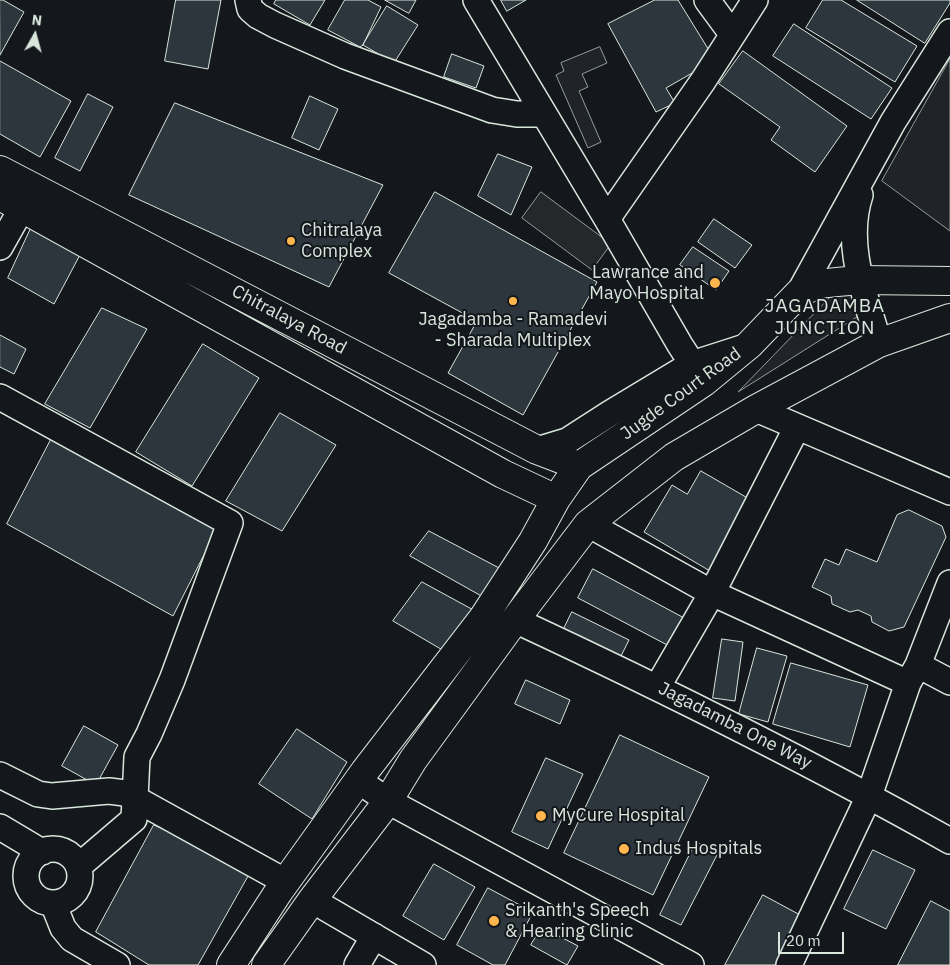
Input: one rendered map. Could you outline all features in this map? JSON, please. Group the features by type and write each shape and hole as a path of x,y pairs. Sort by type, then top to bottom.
{"main road":[{"name":"Chitralaya Road","path":"0,170 18,197 503,474 556,499"},
{"name":"Chitralaya Road","path":"18,197 537,450 579,466"},
{"path":"860,280 950,281"},
{"name":"Jugde Court Road","path":"579,466 698,373 749,345 798,293 818,284 860,280"},
{"path":"266,965 312,900 395,790 413,760 588,524 674,457 756,409 878,343 950,318"},
{"path":"231,965 286,882 366,770 483,618 533,542 556,499 579,466"},
{"path":"366,770 395,790"}],"street":[{"path":"248,0 250,9 258,16 346,56 492,110 517,114 544,114"},
{"path":"476,0 698,373 588,427 567,441 537,450"},
{"path":"707,0 732,34"},
{"path":"608,219 704,81 755,0"},
{"name":"Jugde Court Road","path":"798,293 893,122 950,32"},
{"name":"Jugde Court Road","path":"874,157 859,199 855,223 855,252 860,280 878,343"},
{"path":"0,247 18,197"},
{"path":"0,397 230,522 172,680 137,757 134,819 78,866"},
{"path":"756,409 950,492"},
{"path":"658,686 712,593 797,426"},
{"path":"579,466 588,427"},
{"path":"588,524 712,593 913,674 950,682"},
{"path":"789,965 869,796 913,674 950,583"},
{"name":"Jagadamba One Way","path":"516,620 658,686 869,796 950,841"},
{"path":"0,775 38,794 52,796 108,791 125,792 286,882"},
{"path":"395,790 691,965"},
{"path":"0,827 42,852"},
{"path":"59,850 67,853 74,859 78,866 80,883 70,898 52,904 36,897 30,890 27,872 35,857 42,852 59,850"},
{"path":"312,900 423,965"},
{"path":"52,904 63,928 72,939 117,965"},
{"path":"357,965 374,936"}],"shaded area":[{"path":"600,47 607,63 582,74 588,87 579,91 601,142 588,148 556,75 564,71 561,63"},
{"path":"950,59 950,231 882,181"},
{"path":"541,192 611,244 592,270 522,218"},
{"path":"854,293 860,315 738,392 832,295"}],"building":[{"path":"0,0 24,12 0,55"},
{"path":"176,0 221,0 208,69 165,61"},
{"path":"276,0 325,0 310,25 274,4"},
{"path":"345,0 368,0 381,7 363,45 360,47 328,30"},
{"path":"385,0 416,0 409,13"},
{"path":"501,0 526,0 507,11"},
{"path":"655,0 678,0 715,60 666,88 675,103 656,112 608,24"},
{"path":"823,0 841,0 917,46 895,82 806,28"},
{"path":"857,0 950,0 950,3 925,43"},
{"path":"387,6 418,25 394,63 363,45"},
{"path":"794,24 892,88 871,119 773,56"},
{"path":"743,51 847,126 815,172 771,140 780,127 719,84"},
{"path":"452,54 484,66 476,88 444,77"},
{"path":"0,61 71,101 40,157 0,134"},
{"path":"88,94 113,107 80,171 55,158"},
{"path":"310,96 338,109 319,150 292,138"},
{"name":"Chitralaya Complex","path":"175,103 383,185 329,287 129,195"},
{"path":"498,154 532,167 511,215 478,196"},
{"name":"Jagadamba - Ramadevi - Sharada Multiplex","path":"435,192 597,282 523,415 448,373 477,321 389,273"},
{"path":"714,219 752,245 735,268 698,242"},
{"path":"32,226 82,251 54,304 8,278"},
{"path":"693,247 729,271 716,290 680,265"},
{"path":"102,308 147,329 90,428 45,404"},
{"path":"0,335 26,349 14,374 0,367"},
{"path":"203,344 259,378 192,486 136,452"},
{"path":"280,413 336,445 282,531 226,501"},
{"path":"55,432 219,525 173,616 7,524"},
{"path":"701,471 751,500 710,571 644,532 672,485 687,494"},
{"path":"909,510 942,526 946,537 904,627 889,631 872,622 871,616 858,610 850,612 832,604 831,596 812,587 825,559 839,565 846,549 877,562 897,515"},
{"path":"429,531 501,569 485,598 410,556"},
{"path":"593,569 686,619 671,647 578,598"},
{"path":"422,582 479,613 451,655 393,621"},
{"path":"572,612 629,640 618,662 561,635"},
{"path":"722,639 743,642 735,701 713,698"},
{"path":"757,648 787,656 768,722 739,714"},
{"path":"791,663 868,685 850,747 773,724"},
{"path":"526,680 570,700 560,724 515,704"},
{"path":"84,726 118,745 96,785 62,766"},
{"path":"297,729 347,762 312,819 259,784"},
{"path":"620,735 709,777 653,895 564,853"},
{"path":"546,758 583,774 548,849 512,832"},
{"path":"154,825 252,869 198,965 149,965 96,932"},
{"path":"696,842 718,853 681,925 660,915"},
{"path":"873,850 915,870 886,929 844,909"},
{"path":"434,864 475,887 444,940 403,916"},
{"path":"488,888 533,912 505,965 493,965 457,945"},
{"path":"763,895 802,916 775,965 725,965"},
{"path":"931,901 950,911 950,965 898,965"},
{"path":"542,927 578,946 567,965 531,945"}],"place":[{"name":"Chitralaya Complex","path":"291,241"},
{"name":"Lawrance and Mayo Hospital","path":"715,283"},
{"name":"Jagadamba - Ramadevi - Sharada Multiplex","path":"513,301"},
{"name":"MyCure Hospital","path":"541,816"},
{"name":"Indus Hospitals","path":"624,849"},
{"name":"Srikanth's Speech & Hearing Clinic","path":"494,921"}],"district":[{"name":"JAGADAMBA JUNCTION","path":"825,318"}]}
